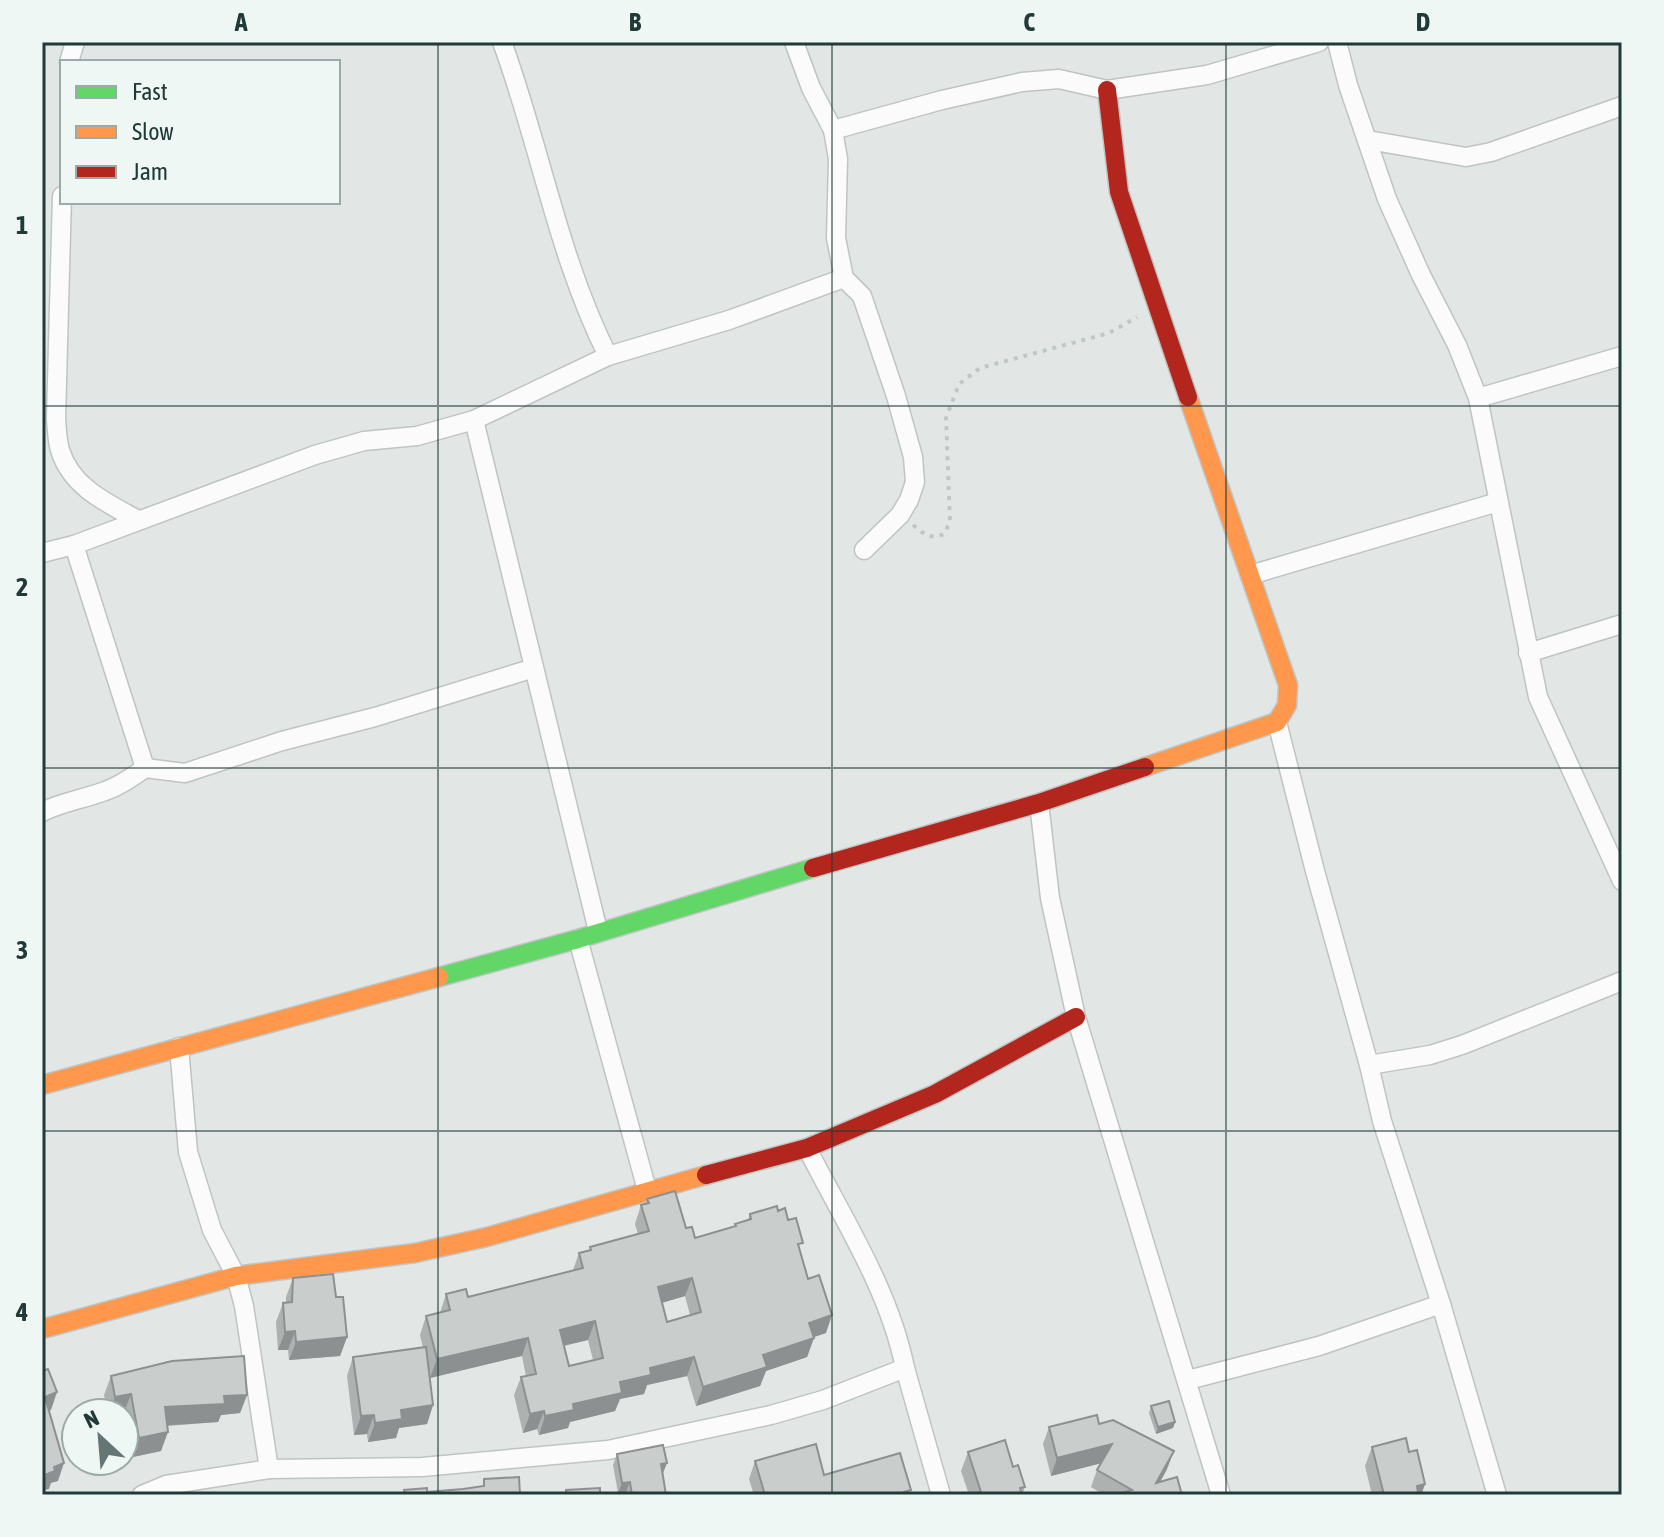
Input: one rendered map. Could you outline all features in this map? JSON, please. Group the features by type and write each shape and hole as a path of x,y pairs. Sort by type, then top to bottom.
{"street":[{"path":"502,42 518,85 587,315 608,356"},
{"path":"794,42 811,88 833,130 838,159 836,238 844,278 862,296 913,457 915,482 909,500 900,515 864,550"},
{"path":"833,130 1022,82 1059,79 1107,90 1207,75 1319,42"},
{"path":"1337,42 1348,85 1387,199 1457,345 1478,398 1528,653 1543,710 1622,881"},
{"path":"42,1085 578,939 1039,803 1277,722 1287,711 1288,685 1119,192 1107,90"},
{"path":"1368,140 1466,157 1491,152 1622,106"},
{"path":"62,204 56,419 60,451 77,480 95,496 138,520"},
{"path":"42,553 74,545 315,455 364,441 417,436 474,420 608,356 729,320 844,278"},
{"path":"1478,398 1622,356"},
{"path":"474,420 598,931"},
{"path":"1250,575 1498,502"},
{"path":"74,545 145,768"},
{"path":"1528,653 1622,624"},
{"path":"42,812 83,796 104,792 125,783 145,768 185,773 282,741 375,717 534,668"},
{"path":"1277,722 1382,1121 1441,1304 1497,1495"},
{"path":"1039,803 1050,898 1076,1017 1221,1495"},
{"path":"578,939 647,1190"},
{"path":"1369,1065 1430,1055 1462,1045 1622,981"},
{"path":"42,1329 236,1276 415,1253 487,1237 647,1190 807,1148 935,1094 1076,1017"},
{"path":"179,1047 188,1152 212,1230 236,1276 244,1306 269,1469"},
{"path":"807,1148 886,1301 941,1495"},
{"path":"1188,1380 1319,1346 1441,1304"},
{"path":"142,1495 166,1485 269,1469 422,1467 608,1450 771,1415 823,1400 905,1368"}],"path":[{"path":"900,515 925,536 935,538 944,534 950,522 946,418 959,384 980,368 1109,333 1130,323 1155,303"}],"building":[{"path":"675,1191 686,1228 692,1227 695,1238 736,1226 751,1219 750,1214 777,1206 778,1211 785,1208 788,1220 796,1218 803,1243 798,1244 808,1279 819,1275 832,1315 809,1323 814,1338 763,1355 767,1367 703,1387 694,1357 650,1368 651,1375 620,1382 622,1393 573,1404 574,1410 545,1416 544,1411 530,1414 521,1377 536,1374 528,1338 437,1359 426,1316 450,1310 446,1294 466,1289 468,1297 583,1268 579,1253 591,1250 590,1247 649,1231 641,1205 649,1203 647,1199","holes":["692,1278 701,1312 667,1322 658,1287","595,1321 603,1358 569,1366 560,1330"]},
{"path":"333,1274 336,1297 343,1297 347,1337 296,1342 295,1331 285,1332 283,1303 292,1302 293,1278"},
{"path":"426,1347 433,1405 401,1410 402,1419 375,1423 374,1415 361,1416 353,1357"},
{"path":"244,1356 247,1395 224,1396 225,1404 165,1407 168,1432 140,1438 140,1397 132,1397 131,1394 115,1397 111,1376 172,1361"},
{"path":"48,1369 57,1392 45,1397 60,1449 60,1465 54,1467 55,1471 42,1476 42,1371"},
{"path":"1169,1401 1175,1422 1158,1427 1151,1406"},
{"path":"1097,1415 1099,1424 1113,1420 1174,1451 1156,1483 1177,1477 1182,1495 1115,1495 1132,1490 1097,1470 1112,1444 1057,1458 1049,1427"},
{"path":"1406,1438 1409,1452 1417,1450 1425,1484 1417,1486 1418,1493 1384,1495 1372,1447"},
{"path":"1005,1440 1013,1467 1018,1465 1025,1487 1020,1488 1022,1495 982,1495 968,1452"},
{"path":"816,1444 824,1475 900,1453 911,1490 904,1492 905,1495 765,1495 755,1461"},
{"path":"663,1445 667,1463 661,1464 666,1495 632,1495 630,1482 622,1483 617,1454"},
{"path":"519,1477 520,1495 405,1495 404,1490 463,1489 484,1486 484,1479"},
{"path":"600,1488 600,1495 566,1495 566,1490"}],"traffic: fast":[{"path":"439,977 578,939 813,868"}],"traffic: slow":[{"path":"1145,767 1277,722 1287,705 1288,685 1188,397"},
{"path":"42,1085 439,977"},
{"path":"42,1329 236,1276 415,1253 487,1237 706,1175"}],"traffic: jam":[{"path":"1107,90 1119,192 1188,397"},
{"path":"813,868 1039,803 1145,767"},
{"path":"706,1175 807,1148 935,1094 1076,1017"}]}
